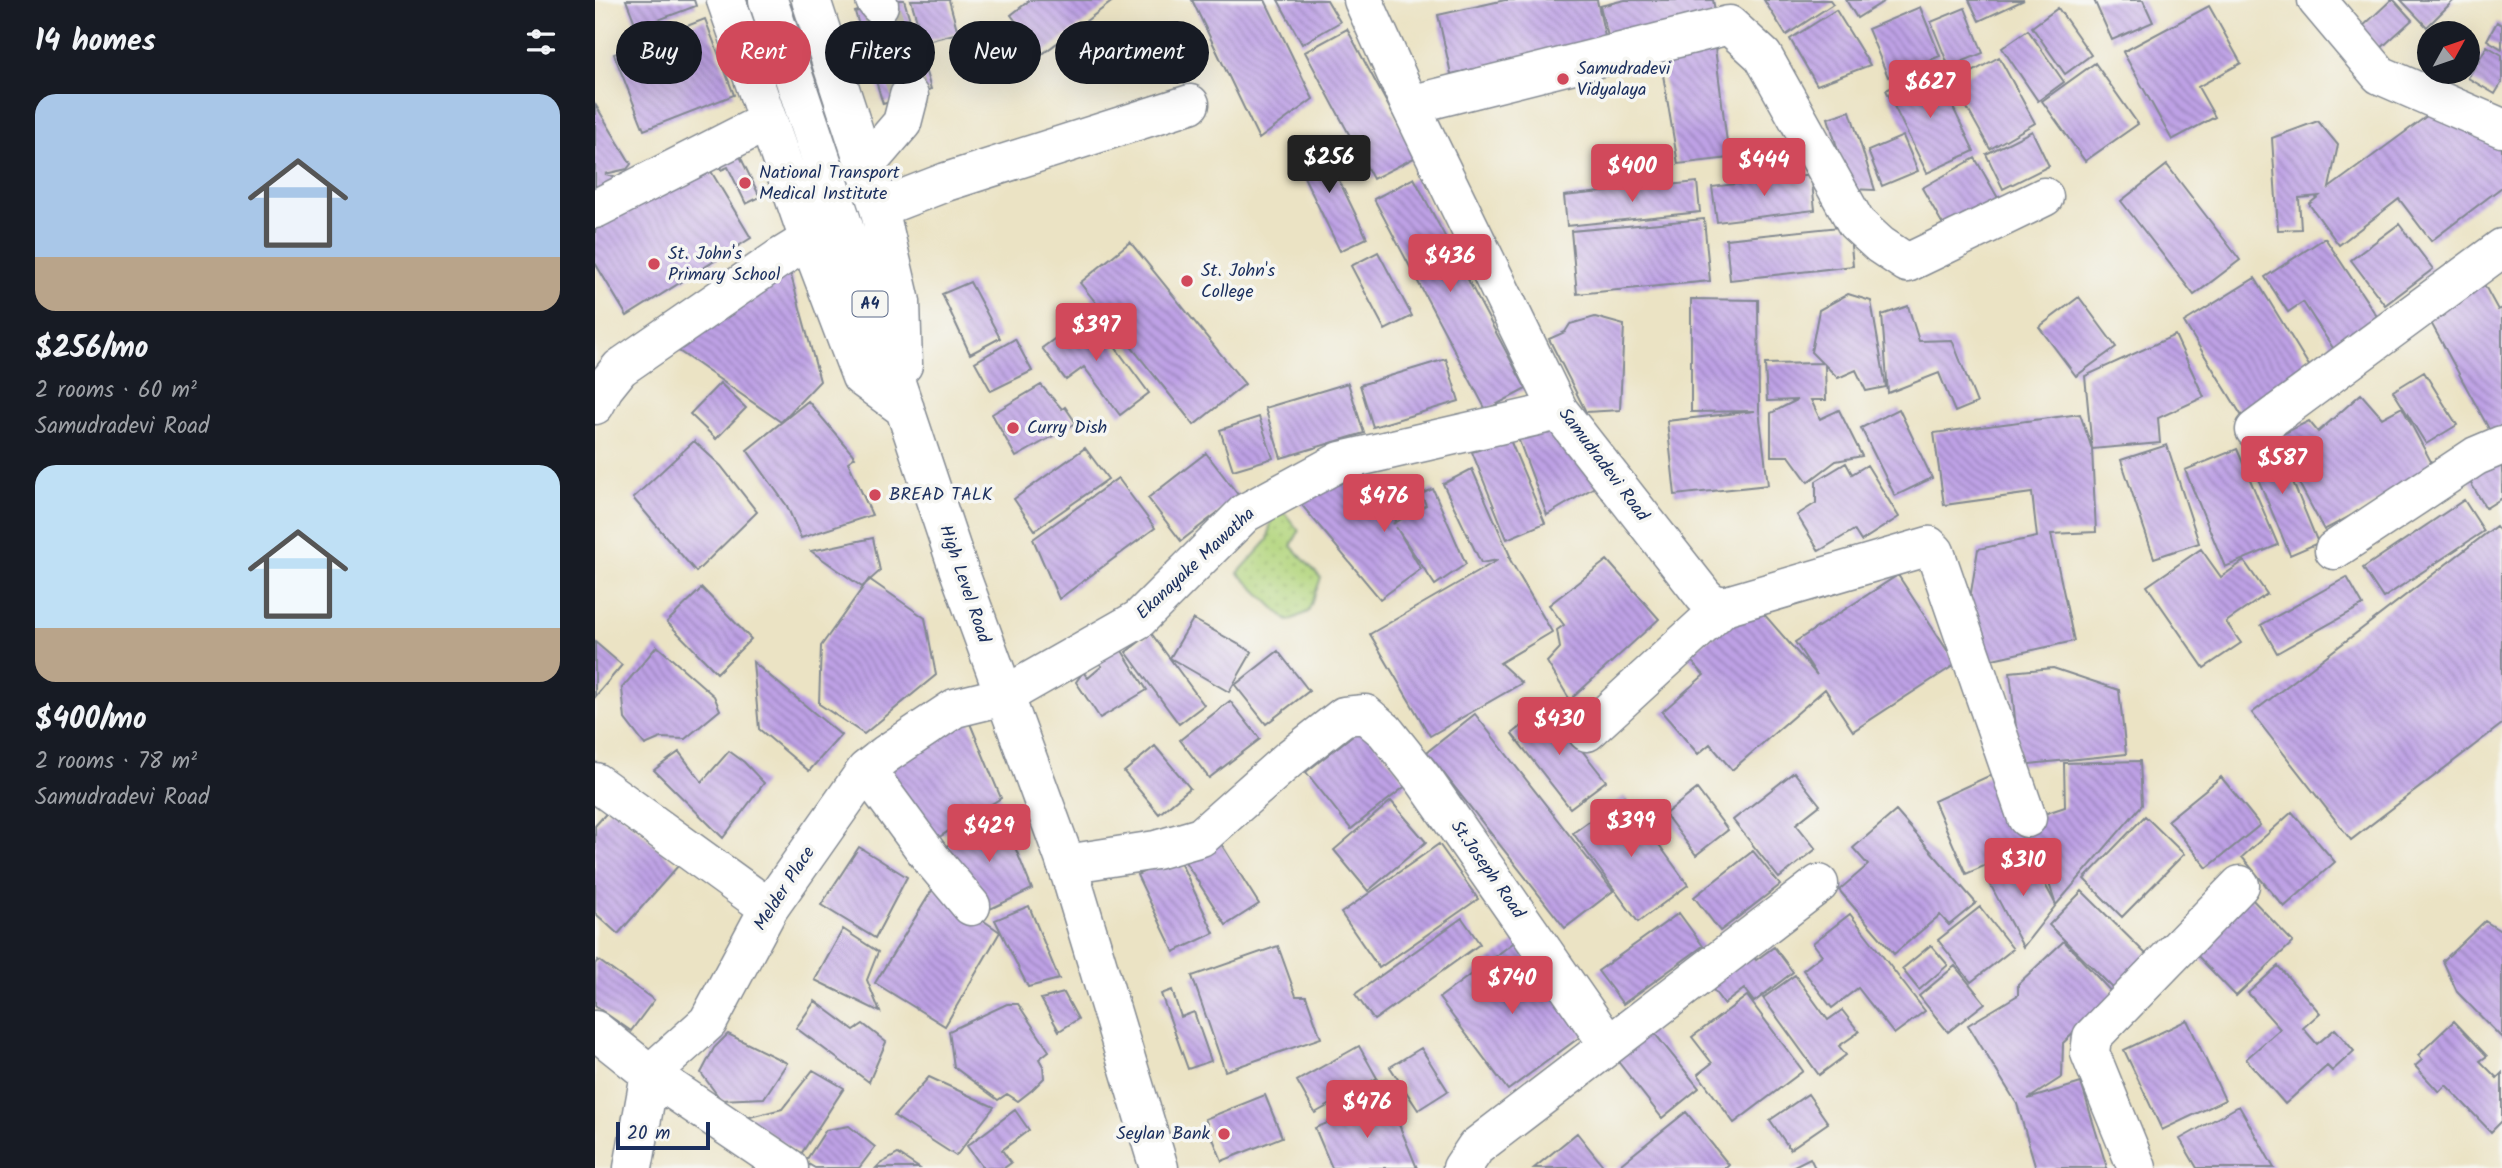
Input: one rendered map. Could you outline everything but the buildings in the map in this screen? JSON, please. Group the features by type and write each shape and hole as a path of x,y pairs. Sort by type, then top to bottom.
{"main road":[{"name":"A4","path":"726,0 861,377 905,409"},
{"name":"High Level Road","path":"768,0 1003,696 1066,864 1159,1168"},
{"name":"A4","path":"811,0 879,208 901,302 905,409"},
{"name":"Samudradevi Road","path":"1363,0 1410,105 1559,411 1704,596 1712,603 1724,606"},
{"path":"2317,0 2380,75 2502,128"},
{"path":"1410,105 1729,25 1763,56 1856,223 1880,245 1907,263 2044,197"},
{"path":"866,165 902,123 909,96"},
{"path":"879,208 946,182 1190,104"},
{"path":"595,209 768,121"},
{"path":"595,405 620,368 778,259 810,240"},
{"path":"2255,430 2502,248"},
{"name":"Ekanayake Mawatha","path":"1003,696 1139,619 1245,513 1341,461 1559,411"},
{"path":"2334,550 2476,456 2502,445"},
{"path":"1587,732 1724,606 1929,546 1933,548 2027,818"},
{"name":"Melder Place","path":"650,1074 708,1023 769,908 866,770 955,708 1003,696"},
{"name":"St.Joseph Road","path":"1066,864 1156,850 1201,837 1289,758 1344,716 1365,714 1385,731 1423,780 1608,1044"},
{"path":"866,770 936,865 971,906"},
{"path":"595,782 769,908"},
{"path":"1462,1168 1476,1147 1819,884"},
{"path":"2137,1168 2090,1053 2092,1037 2239,885"},
{"path":"595,1030 650,1074 789,1168"},
{"path":"633,1168 650,1074"}],"green space":[{"path":"1283,511 1299,531 1291,546 1321,578 1308,612 1288,621 1238,573 1268,540 1271,519"}],"tunnel":[{"path":"879,5 909,96"}],"place":[{"name":"Samudradevi Vidyalaya","path":"1563,79"},
{"name":"National Transport Medical Institute","path":"745,183"},
{"name":"St. John's Primary School","path":"654,264"},
{"name":"St. John's College","path":"1187,281"},
{"name":"Curry Dish","path":"1013,428"},
{"name":"BREAD TALK","path":"875,495"},
{"name":"Seylan Bank","path":"1224,1134"}]}
